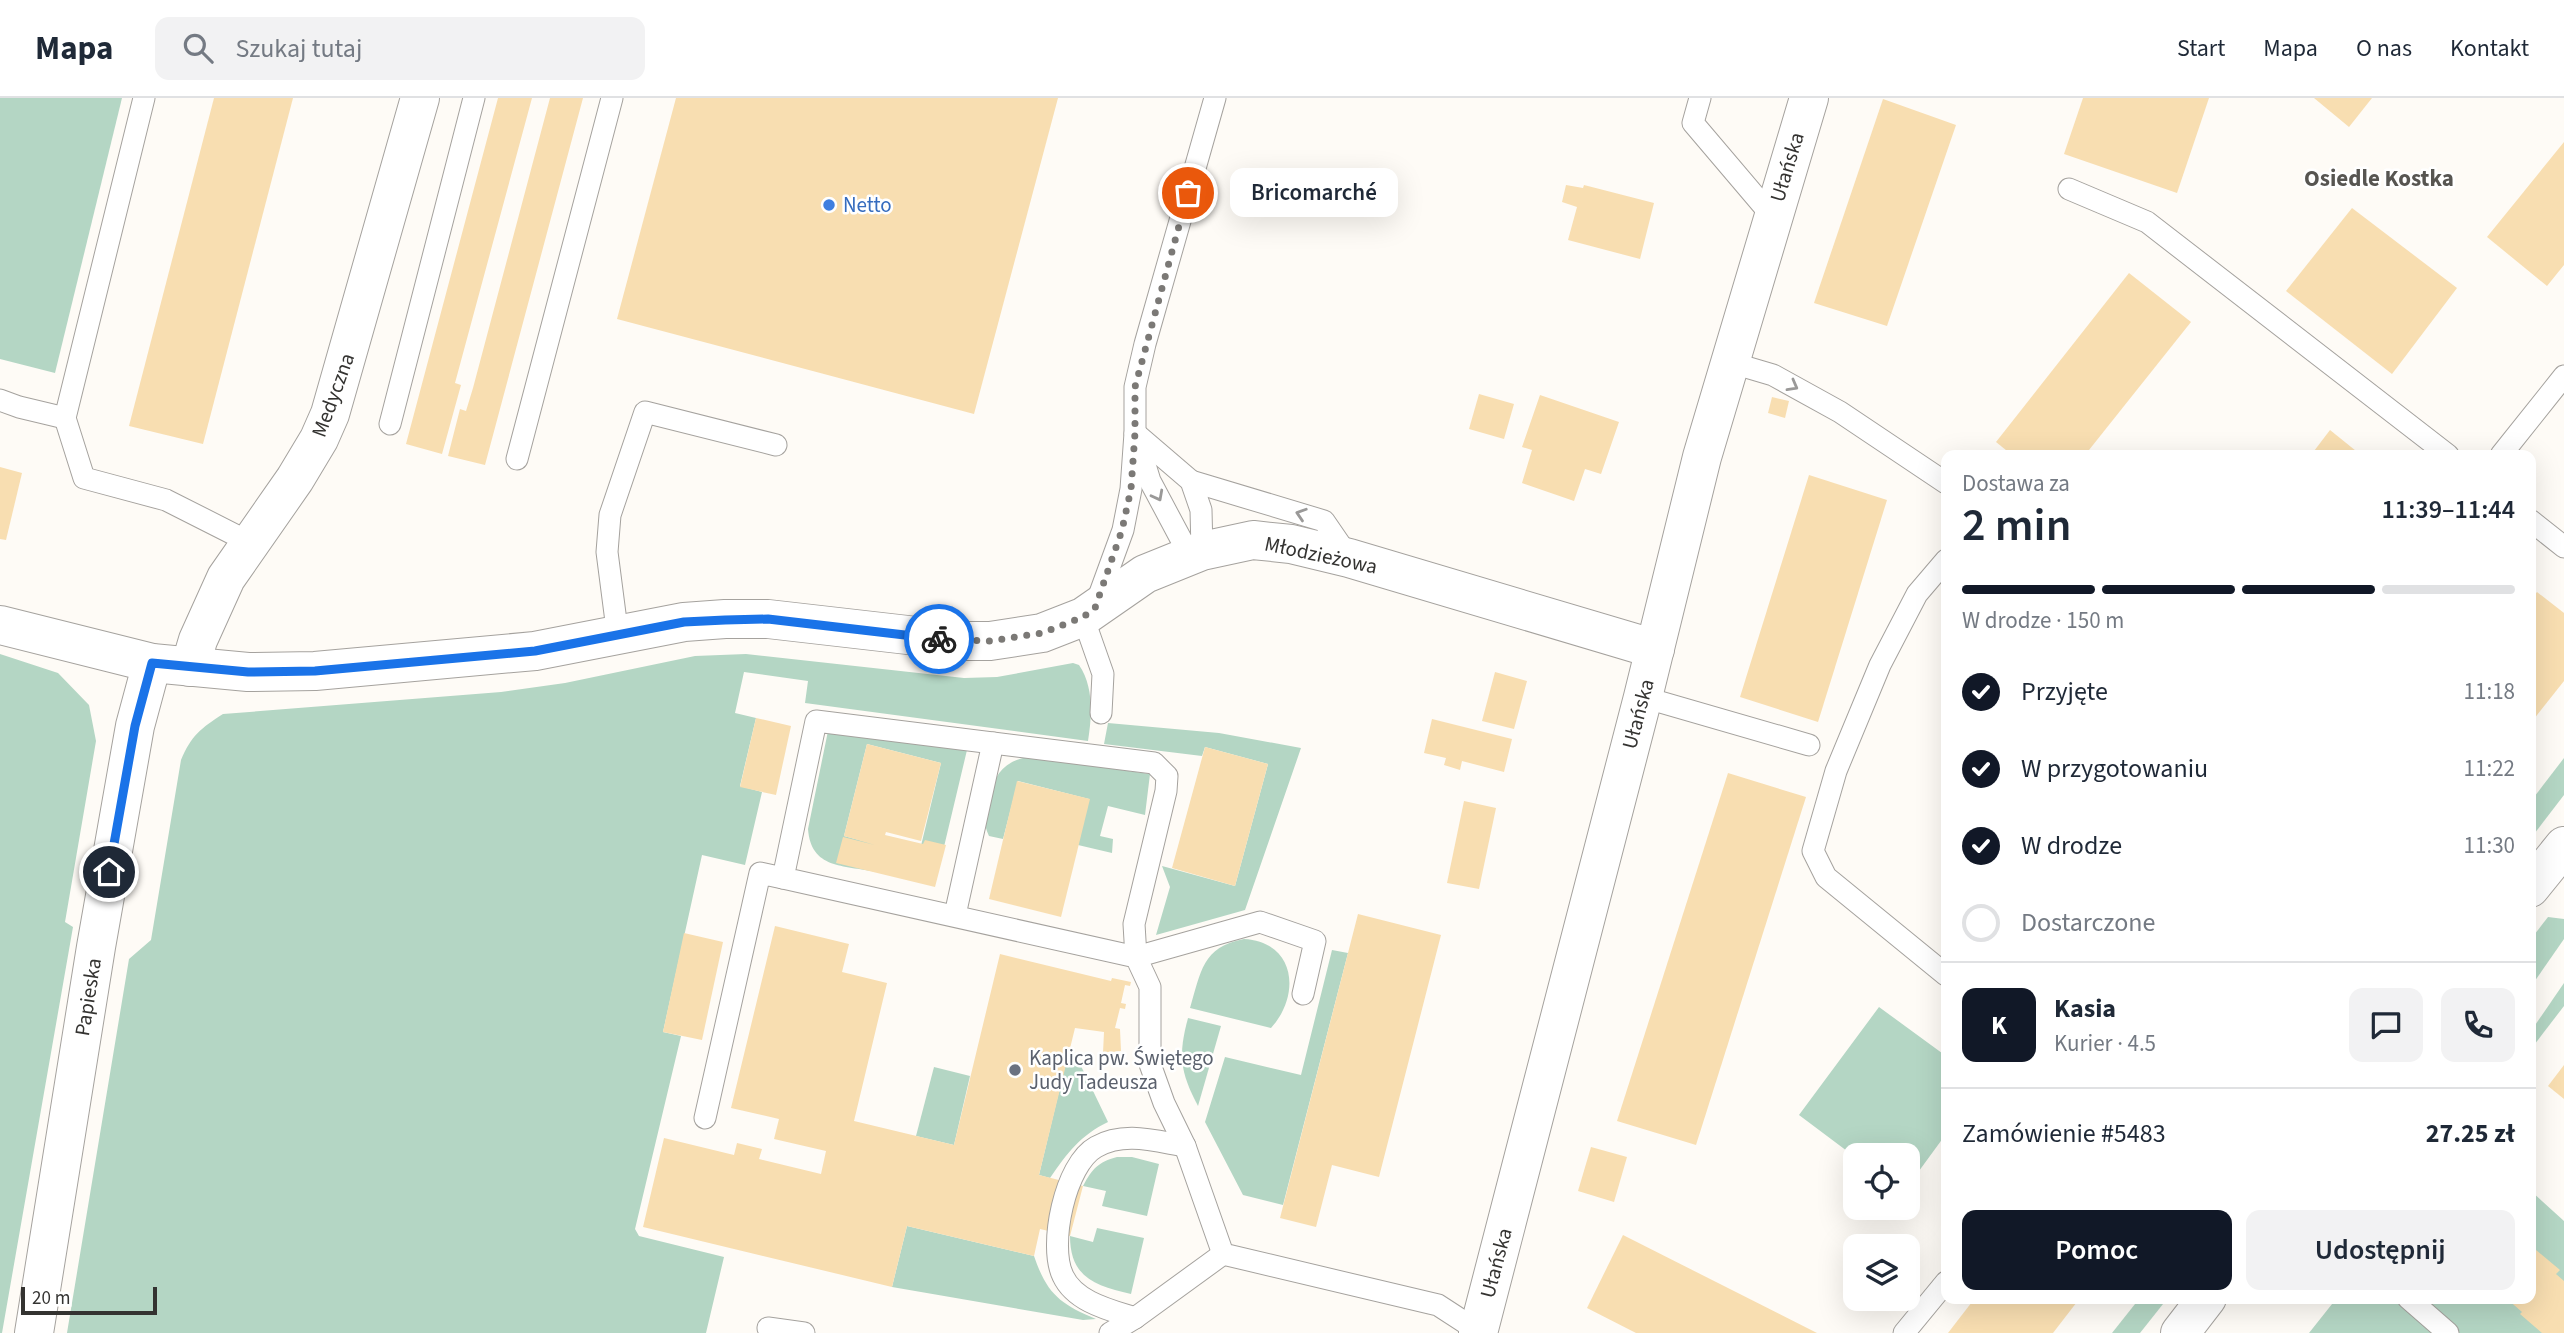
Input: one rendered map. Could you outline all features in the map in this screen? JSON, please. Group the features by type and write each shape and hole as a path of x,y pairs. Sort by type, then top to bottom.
{"street":[{"name":"Medyczna","path":"190,667 198,640 226,578 295,479 319,439 330,414 420,98"},
{"name":"Ułańska","path":"1479,1332 1702,457 1809,98"},
{"name":"Młodzieżowa","path":"0,625 152,663 248,672 315,671 535,651 618,637 684,622 768,619 960,641 990,641 1042,633 1089,613 1145,575 1196,554 1253,540 1291,544 1349,558 1655,649"},
{"name":"Papieska","path":"34,1333 96,947 135,726 152,663"},
{"path":"2536,881 2564,846"},
{"path":"2180,1333 2202,1304"}],"lane":[{"path":"144,98 65,418 84,478 166,500 251,543"},
{"path":"390,424 474,98"},
{"path":"517,459 612,98"},
{"path":"1101,713 1103,674 1089,613 1122,530 1131,489 1135,387 1215,98"},
{"path":"1700,98 1693,123 1772,216"},
{"path":"2069,189 2147,222 2442,450"},
{"path":"1729,362 1773,375 1829,406 1941,481"},
{"path":"2505,450 2564,376"},
{"path":"0,400 65,418"},
{"path":"618,637 607,552 610,515 645,412 776,445"},
{"path":"1135,433 1191,481 1324,521 1349,558"},
{"path":"1135,433 1150,481 1196,554"},
{"path":"1191,481 1201,510 1196,554"},
{"path":"2536,525 2564,547"},
{"path":"1941,566 1917,594 1880,665 1836,771 1813,851 1826,877 1941,971"},
{"path":"1643,696 1809,745"},
{"path":"783,878 816,721 993,743 1095,746 1154,763 1167,776 1166,791 1134,924 1136,957 1150,987 1150,1064 1185,1146 1223,1254"},
{"path":"955,915 993,743"},
{"path":"705,1118 761,873 1136,957 1260,922 1315,941 1303,994"},
{"path":"1135,1318 1106,1309 1078,1295 1063,1277 1057,1256 1057,1233 1063,1208 1080,1164 1095,1147 1129,1137 1185,1146"},
{"path":"1110,1333 1223,1254 1438,1305 1479,1332"},
{"path":"1904,1333 1941,1288"},
{"path":"2415,1304 2448,1333"},
{"path":"768,1328 804,1333"}],"green space":[{"path":"0,98 122,98 55,373 0,359"},
{"path":"0,654 58,673 89,705 96,741 65,922 73,927 2,1333 0,1333"},
{"path":"746,654 964,678 997,677 1073,663 1079,665 1087,683 1091,702 1090,722 1088,741 805,703 808,681 744,672 735,713 756,718 740,786 762,792 745,865 702,855 663,1032 681,1036 635,1229 639,1236 724,1257 706,1333 67,1333 129,959 151,940 181,760 198,733 223,714 501,692 565,683 695,656"},
{"path":"1108,723 1219,733 1301,748 1245,910 1156,935 1170,887 1162,866 1235,886 1268,764 1205,747 1202,756 1104,744"},
{"path":"828,731 967,750 943,851 919,854 941,763 867,744 844,836 882,846 876,872 831,863 815,852 808,829"},
{"path":"1029,757 1150,774 1145,815 1108,806 1100,836 1113,839 1112,853 1078,845 1089,799 1018,781 1003,839 989,836 985,816 996,779 1011,762"},
{"path":"2564,758 2564,795 2536,831 2536,794"},
{"path":"2548,917 2564,919 2564,939 2536,979 2536,933"},
{"path":"1244,939 1261,942 1274,950 1283,960 1288,972 1287,1001 1271,1028 1190,1008 1201,972 1211,955 1219,948"},
{"path":"1332,950 1348,953 1283,1205 1243,1195 1205,1122 1225,1057 1301,1075"},
{"path":"2564,983 2564,1006 2536,1042 2536,1024"},
{"path":"1879,1007 1941,1052 1941,1141 1920,1170 1920,1143 1843,1143 1843,1148 1799,1115"},
{"path":"1188,1018 1221,1026 1198,1106 1187,1083 1182,1063"},
{"path":"1067,1058 1081,1066 1108,1122 1075,1146 1050,1178 1039,1175"},
{"path":"934,1067 970,1076 954,1145 916,1136"},
{"path":"1117,1157 1132,1157 1159,1164 1147,1216 1102,1206 1106,1191 1083,1186 1096,1167"},
{"path":"2536,1196 2564,1221 2564,1333 2309,1333 2332,1304 2536,1304"},
{"path":"907,1226 1034,1256 1044,1280 1056,1296 1096,1319 1083,1320 892,1287"},
{"path":"1097,1228 1144,1238 1131,1294 1087,1278 1075,1262 1070,1236 1093,1242"},
{"path":"2135,1304 2163,1304 2140,1333 2112,1333"}],"building":[{"path":"214,98 293,98 203,444 129,426"},
{"path":"498,98 532,98 455,383 461,385 442,454 406,444"},
{"path":"550,98 583,98 485,465 448,456 460,409 466,411 473,388"},
{"path":"676,98 1058,98 974,414 617,319"},
{"path":"2083,98 2209,98 2177,193 2064,154"},
{"path":"2314,98 2372,98 2349,127"},
{"path":"1883,99 1956,125 1887,326 1814,303"},
{"path":"2564,142 2564,265 2547,286 2487,237"},
{"path":"1566,185 1583,188 1584,185 1654,203 1640,259 1568,240 1577,207 1562,202"},
{"path":"2352,208 2457,288 2392,374 2286,291"},
{"path":"2129,273 2191,322 2089,450 2006,450 1996,442"},
{"path":"1479,394 1514,404 1504,439 1469,429"},
{"path":"1540,395 1619,422 1601,474 1585,469 1574,501 1522,483 1532,450 1522,447"},
{"path":"1772,397 1789,401 1785,418 1768,413"},
{"path":"2330,430 2355,450 2315,450"},
{"path":"0,467 22,473 6,540 0,539"},
{"path":"1809,475 1887,500 1818,722 1740,697"},
{"path":"2536,593 2564,613 2564,681 2536,716"},
{"path":"1495,672 1527,681 1514,729 1482,721"},
{"path":"756,718 791,726 776,795 740,787"},
{"path":"1432,719 1512,739 1504,772 1462,761 1460,770 1444,765 1446,758 1424,753"},
{"path":"867,744 941,763 921,841 886,832 885,835 923,844 925,840 946,845 935,887 836,863 843,837 875,845 844,836"},
{"path":"1205,747 1268,764 1235,886 1172,868"},
{"path":"1728,773 1806,797 1696,1145 1617,1121"},
{"path":"1017,781 1090,799 1061,917 989,899"},
{"path":"1464,801 1496,808 1479,889 1447,883"},
{"path":"1358,914 1441,935 1379,1177 1332,1165 1316,1227 1280,1218"},
{"path":"775,926 849,944 842,972 887,983 854,1121 954,1145 1000,954 1111,981 1112,978 1131,982 1130,986 1125,985 1121,1003 1126,1004 1125,1009 1120,1008 1115,1028 1120,1029 1121,1051 1103,1053 1104,1032 1075,1028 1039,1175 1083,1186 1070,1236 1040,1229 1034,1256 907,1226 892,1287 643,1227 664,1138 734,1155 737,1143 762,1149 759,1159 821,1174 826,1151 774,1139 779,1119 731,1108"},
{"path":"684,933 723,942 702,1040 663,1032"},
{"path":"2564,1065 2564,1099 2548,1086"},
{"path":"1591,1147 1627,1157 1614,1202 1578,1191"},
{"path":"1623,1235 1817,1333 1636,1333 1587,1308"},
{"path":"2536,1250 2560,1270 2556,1274 2564,1281 2564,1333 2542,1333 2520,1314 2522,1312 2513,1304 2536,1304"},
{"path":"1970,1304 2075,1304 2053,1333 1948,1333"}],"way so far":[{"path":"939,639 990,641 1042,633 1083,617 1095,608 1122,530 1131,489 1135,387 1188,193"}],"place":[{"name":"Bricomarché","path":"1188,193"},
{"name":"Netto","path":"829,205"},
{"name":"Kaplica pw. Świętego Judy Tadeusza","path":"1015,1070"}],"district":[{"name":"Osiedle Kostka","path":"2379,178"}],"route":[{"path":"109,872 135,726 152,663 248,672 315,671 535,651 618,637 684,622 725,620 768,619 939,639"}]}
